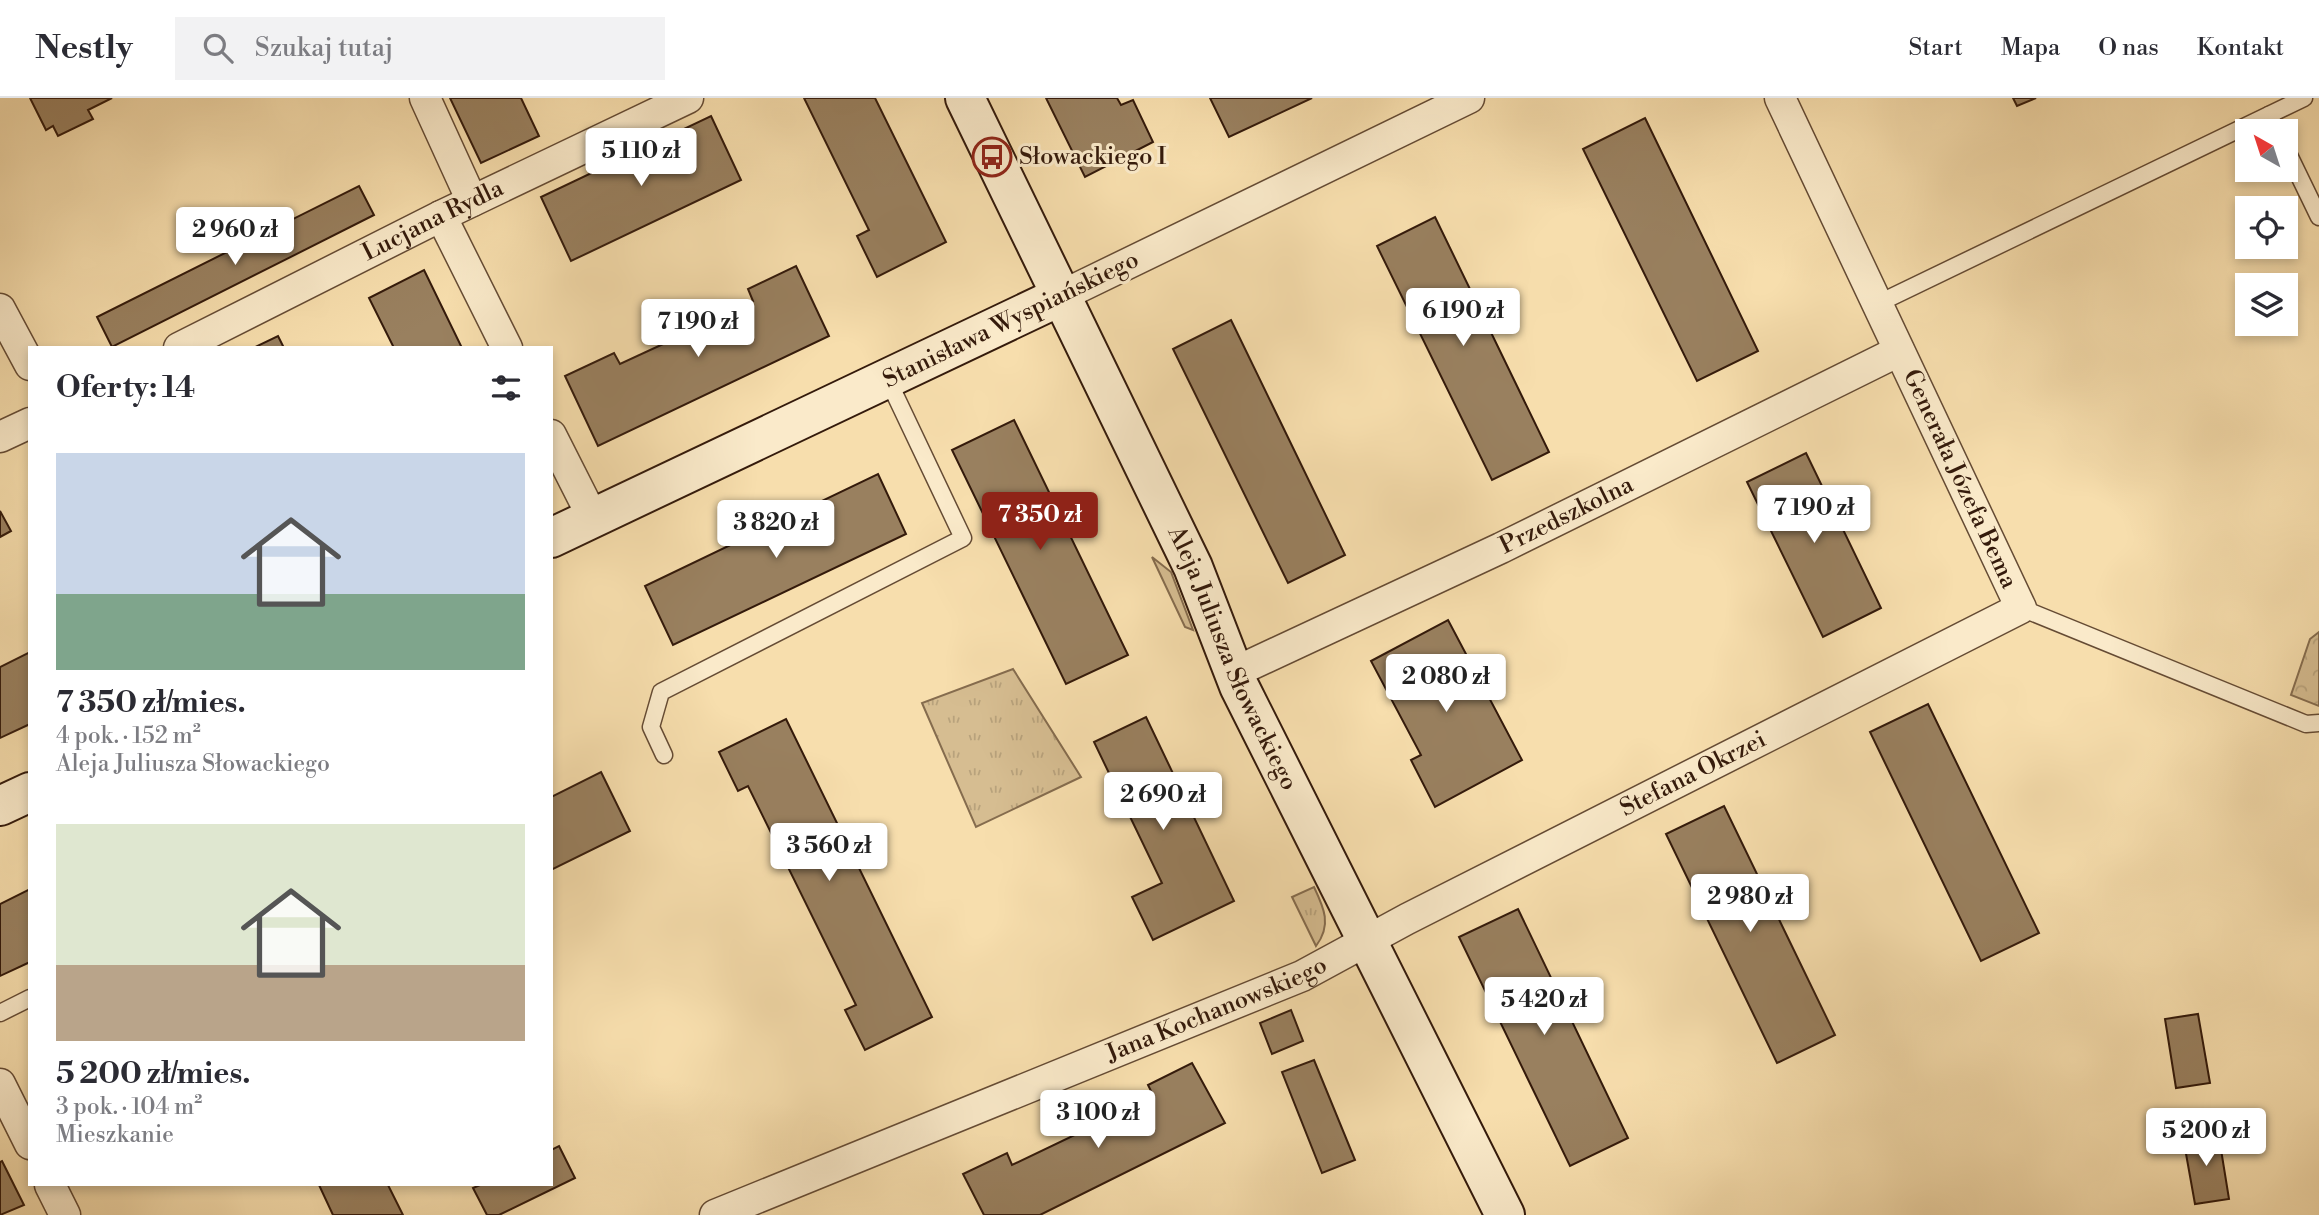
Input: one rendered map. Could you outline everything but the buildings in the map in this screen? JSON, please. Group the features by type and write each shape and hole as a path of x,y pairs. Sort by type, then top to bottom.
{"street":[{"path":"425,98 472,201"},
{"name":"Lucjana Rydla","path":"183,346 441,216 688,98"},
{"name":"Aleja Juliusza Słowackiego","path":"965,98 1193,568 1233,673 1505,1215"},
{"name":"Stanisława Wyspiańskiego","path":"553,537 888,380 1469,98"},
{"name":"Generała Józefa Bema","path":"1780,98 2021,608"},
{"path":"441,216 507,346"},
{"path":"0,309 28,361"},
{"name":"Przedszkolna","path":"1233,673 1502,548 1899,351"},
{"path":"0,437 28,424"},
{"path":"553,439 593,518"},
{"name":"Stefana Okrzei","path":"1368,942 1407,919 2021,608"},
{"path":"0,806 28,793"},
{"name":"Jana Kochanowskiego","path":"715,1215 1302,976 1368,942"},
{"path":"0,1084 28,1140"},
{"path":"50,1186 65,1215"}],"lane":[{"path":"1877,304 2304,98"},
{"path":"2269,115 2271,119"},
{"path":"2298,174 2319,217"},
{"path":"664,755 651,727 661,692 963,538 888,380"},
{"name":"Generała Józefa Bema","path":"2021,608 2306,724 2319,723"},
{"path":"0,1013 28,999"}],"green space":[{"path":"1152,557 1171,572 1193,630 1185,627"},
{"path":"2319,632 2319,706 2291,695 2310,639"},
{"path":"1013,669 1081,777 976,827 922,703"},
{"path":"1314,887 1325,916 1324,931 1316,946 1292,897"}],"place":[{"name":"Słowackiego I","path":"992,157"}]}
